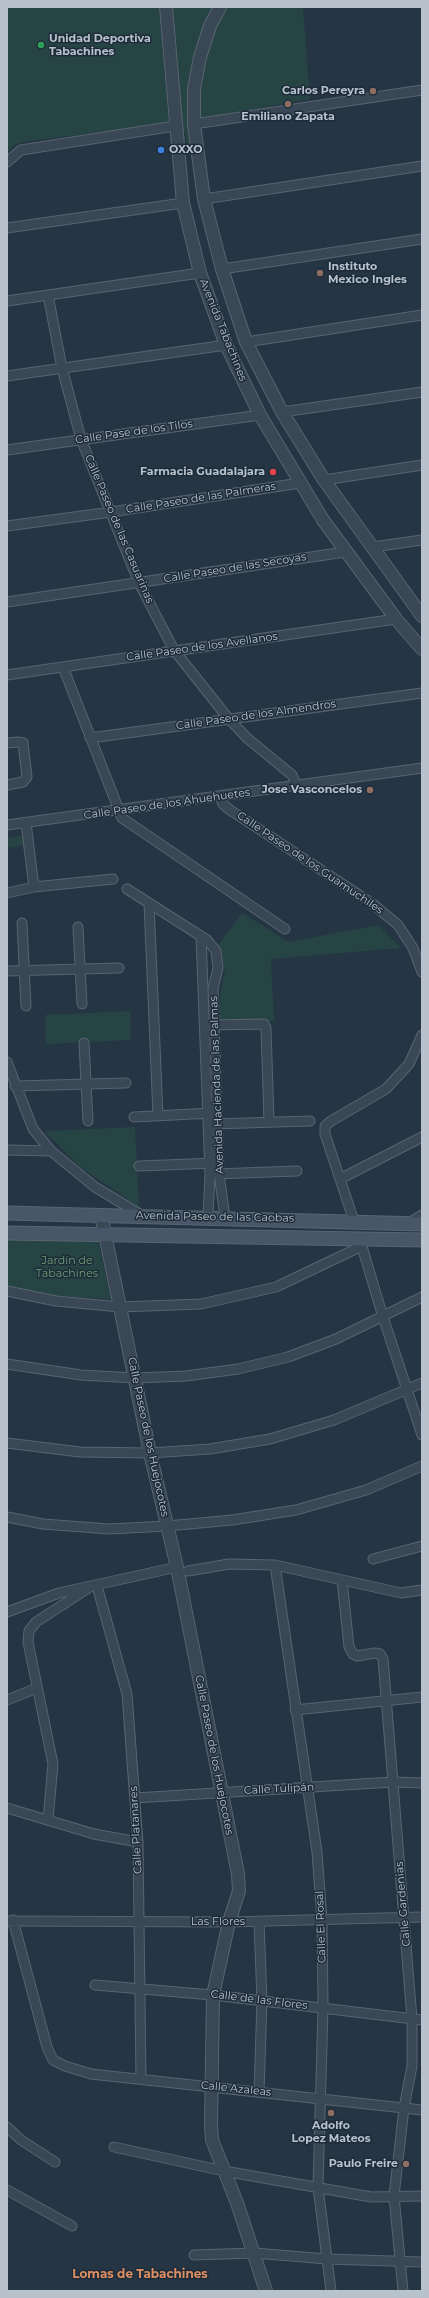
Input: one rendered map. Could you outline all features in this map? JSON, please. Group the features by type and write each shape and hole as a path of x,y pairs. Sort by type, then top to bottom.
{"main road":[{"name":"Avenida Paseo de las Caobas","path":"7,1214 144,1216 224,1213 293,1219 415,1224"},
{"path":"293,1219 293,1238"},
{"name":"Avenida Paseo de las Caobas","path":"7,1233 293,1238 361,1243 422,1240"}],"street":[{"name":"Avenida Tabachines","path":"166,7 175,126 183,203 200,273 226,345 260,415 300,483 345,552 396,619 422,649"},
{"name":"Avenida Tabachines","path":"220,7 206,37 198,64 194,89 194,124 204,200 222,269 246,342 282,412 324,480 422,616"},
{"path":"194,124 422,90"},
{"path":"7,162 21,150 175,126"},
{"path":"179,166 198,163"},
{"path":"204,200 422,166"},
{"path":"7,228 183,203"},
{"path":"222,269 422,239"},
{"path":"7,301 200,273"},
{"name":"Calle Paseo de las Casuarinas","path":"48,295 62,368 81,439 139,583 174,650 228,718 246,738 292,775 297,786"},
{"path":"246,342 422,314"},
{"path":"7,376 226,345"},
{"path":"282,412 422,392"},
{"name":"Calle Pase de los Tilos","path":"7,450 260,415"},
{"path":"277,443 284,444 298,438"},
{"path":"289,464 291,460 296,458 312,461"},
{"path":"324,480 422,465"},
{"name":"Calle Paseo de las Palmeras","path":"7,526 111,512 300,483"},
{"path":"373,547 422,540"},
{"name":"Calle Paseo de las Secoyas","path":"7,602 345,552"},
{"name":"Calle Paseo de los Avellanos","path":"7,675 396,619"},
{"path":"63,667 117,810 122,818 285,929"},
{"name":"Calle Paseo de los Almendros","path":"90,738 228,718 422,693"},
{"path":"7,743 23,743 27,777 23,782 7,785"},
{"name":"Calle Paseo de los Ahuehuetes","path":"7,825 419,770"},
{"name":"Calle Paseo de los Guamuchiles","path":"220,797 223,804 230,810 374,904 398,925 413,948 422,972"},
{"path":"26,823 34,887"},
{"path":"7,893 34,887 113,879"},
{"name":"Avenida Hacienda de las Palmas","path":"127,889 212,944 218,959 218,968 213,989 215,1025 213,1124 215,1174 224,1213"},
{"path":"149,903 158,1116"},
{"path":"22,923 26,1006"},
{"path":"78,927 82,1004"},
{"name":"Avenida Hacienda de las Palmas","path":"201,936 205,1026 213,1113"},
{"path":"7,971 119,968"},
{"path":"205,1026 264,1024 266,1028 269,1122"},
{"path":"354,1221 325,1134 325,1126 386,1089 409,1064 422,1035"},
{"path":"84,1043 88,1121"},
{"path":"7,1062 12,1081 33,1129 52,1151 95,1187 144,1216"},
{"path":"12,1081 86,1084 126,1083"},
{"path":"134,1117 213,1113"},
{"path":"213,1124 310,1120"},
{"path":"340,1179 422,1137"},
{"path":"7,1150 52,1151"},
{"path":"139,1166 214,1164"},
{"path":"215,1174 297,1171"},
{"name":"Avenida Hacienda de las Palmas","path":"208,1213 215,1174"},
{"name":"Calle Paseo de los Huejocotes","path":"101,1215 150,1453 167,1526 182,1569 238,1874 239,1891 228,1922 214,1995 210,2086 212,2140 254,2253 266,2291"},
{"path":"415,1224 422,1215"},
{"path":"7,1291 56,1301 120,1307 201,1304 276,1288 361,1243 406,1391 422,1435"},
{"path":"7,1364 81,1375 135,1378 186,1376 238,1369 266,1362 336,1339 422,1297"},
{"path":"7,1443 80,1452 150,1453 210,1449 270,1439 334,1420 422,1383"},
{"path":"7,1518 43,1524 109,1529 167,1526 232,1520 296,1510 366,1490 422,1466"},
{"path":"373,1559 422,1546"},
{"path":"7,1612 59,1593 182,1569 229,1564 275,1565 401,1593 422,1590"},
{"name":"Calle El Rosal","path":"275,1565 295,1710 317,1852 322,1920 323,2008 318,2187 331,2291"},
{"name":"Calle Gardenias","path":"342,1580 349,1647 353,1654 357,1656 380,1654 383,1659 412,2019 412,2066 404,2108 394,2196 403,2291"},
{"path":"48,1820 53,1764 28,1642 29,1631 36,1622 93,1587"},
{"name":"Calle Platanares","path":"93,1587 126,1694 138,1842 142,2079"},
{"path":"7,1700 37,1688"},
{"path":"295,1710 422,1697"},
{"name":"Calle Tulipán","path":"135,1798 393,1782 422,1783"},
{"path":"7,1808 108,1838 138,1842"},
{"name":"Las Flores","path":"10,1921 228,1922 422,1917"},
{"name":"Calle Azaleas","path":"10,1921 47,2047 53,2060 65,2066 91,2074 259,2091 422,2110"},
{"path":"259,1921 262,2001 259,2091"},
{"name":"Calle de las Flores","path":"95,1985 214,1995 422,2020"},
{"path":"7,2127 21,2140 55,2162"},
{"path":"114,2147 224,2171 372,2197 422,2196"},
{"path":"7,2190 72,2226"},
{"path":"194,2255 254,2253 327,2259 422,2262"}],"green space":[{"path":"7,7 159,7 169,123 24,142 16,144 7,152"},
{"path":"170,7 213,7 190,123 191,152 187,152 185,132 181,124"},
{"path":"226,7 303,7 310,99 200,119 199,102 204,65 214,32"},
{"path":"24,835 25,845 7,848 7,838"},
{"path":"242,913 289,942 378,925 401,948 271,959 274,1021 219,1023 218,1004 225,971 217,946"},
{"path":"130,1011 131,1040 46,1044 45,1015"},
{"path":"135,1127 139,1207 80,1167 44,1131"},
{"name":"Jardín de Tabachines","path":"7,1236 97,1238 111,1299 57,1296 7,1287"}],"place":[{"name":"Unidad Deportiva Tabachines","path":"41,45"},
{"name":"Carlos Pereyra","path":"373,91"},
{"name":"Emiliano Zapata","path":"288,104"},
{"name":"OXXO","path":"161,150"},
{"name":"Instituto Mexico Ingles","path":"320,273"},
{"name":"Farmacia Guadalajara","path":"273,472"},
{"name":"Jose Vasconcelos","path":"370,790"},
{"name":"Adolfo Lopez Mateos","path":"331,2113"},
{"name":"Paulo Freire","path":"406,2164"}],"district":[{"name":"Lomas de Tabachines","path":"140,2274"}]}
